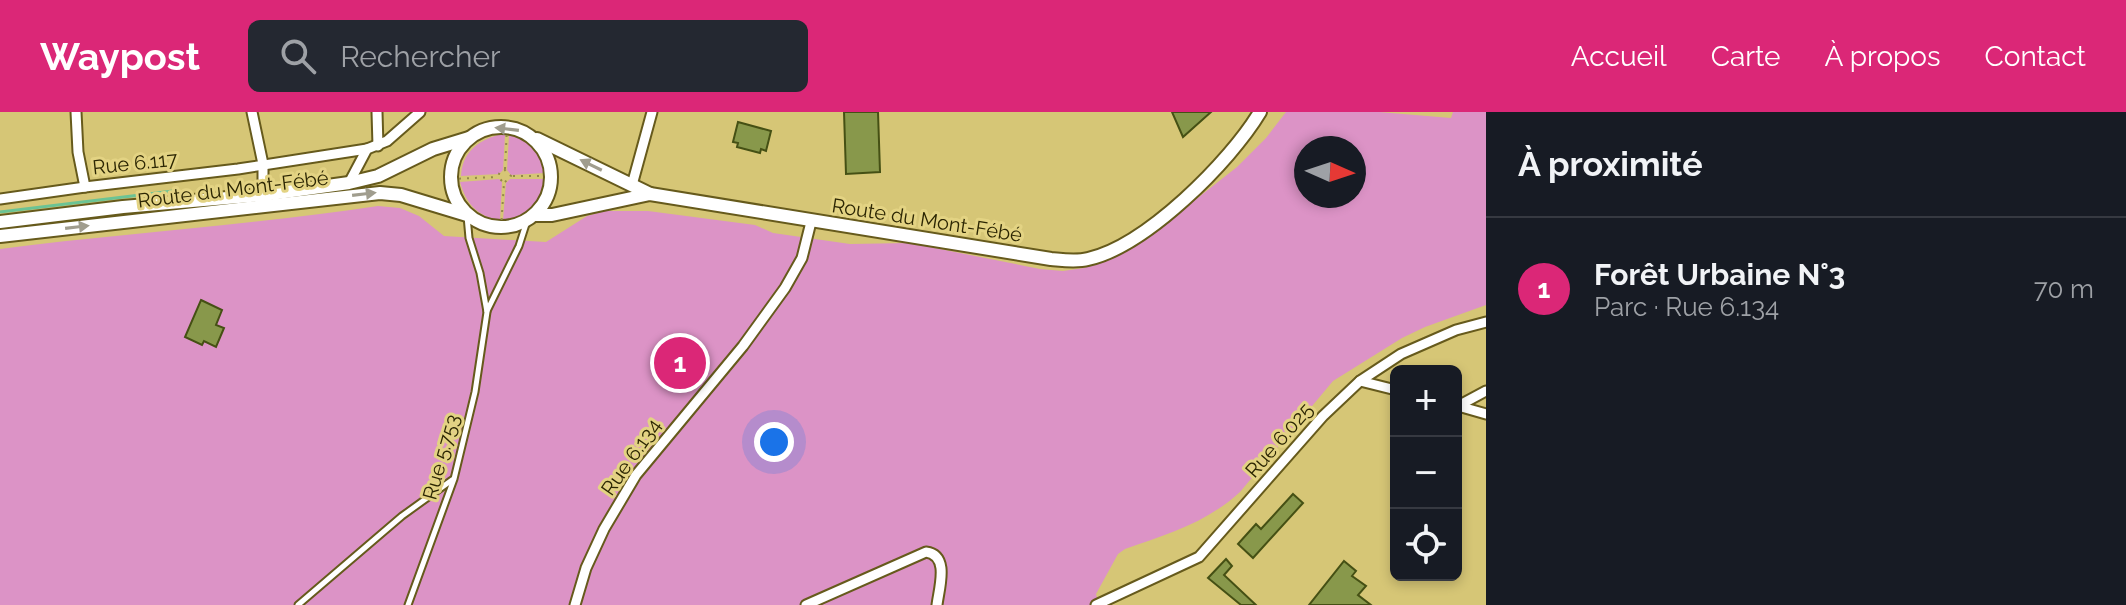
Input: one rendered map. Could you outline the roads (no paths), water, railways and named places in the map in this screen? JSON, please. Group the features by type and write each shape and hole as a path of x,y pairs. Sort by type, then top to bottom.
{"street":[{"name":"Rue 6.117","path":"76,112 78,152 85,187 373,147"},
{"path":"252,112 263,164 263,195"},
{"path":"373,147 377,112"},
{"path":"349,183 373,147 420,112"},
{"path":"632,185 652,112"},
{"name":"Route du Mont-Fébé","path":"0,236 380,193 401,195 467,215 483,225 501,228 531,218 650,194 1051,259 1087,259 1119,246 1173,208 1232,152 1260,112"},
{"name":"Route du Mont-Fébé","path":"0,222 349,183 378,176 433,149 481,131 507,127 531,136"},
{"path":"531,136 650,194"},
{"path":"531,136 542,147 552,176 548,197 531,218"},
{"path":"467,215 454,195 451,179 459,149 469,138"},
{"path":"0,199 85,187"},
{"name":"Rue 6.134","path":"575,605 598,542 636,475 743,346 785,288 802,258 811,222"},
{"name":"Rue 6.025","path":"1104,602 1199,557 1323,416 1360,381 1401,354 1456,330 1486,322"},
{"path":"1360,381 1390,388"},
{"path":"1462,403 1486,391"},
{"path":"1462,407 1486,414"},
{"path":"806,605 824,601 926,552 938,557 942,566 937,605"}],"lane":[{"path":"467,215 469,238 480,273 487,312"},
{"path":"487,312 531,218"},
{"name":"Rue 5.753","path":"408,605 454,479 475,392 487,312"},
{"path":"298,605 402,516 454,479"}],"waterway":[{"path":"0,212 173,191"}],"place":[{"name":"Forêt Urbaine N°3","path":"680,363"}]}
